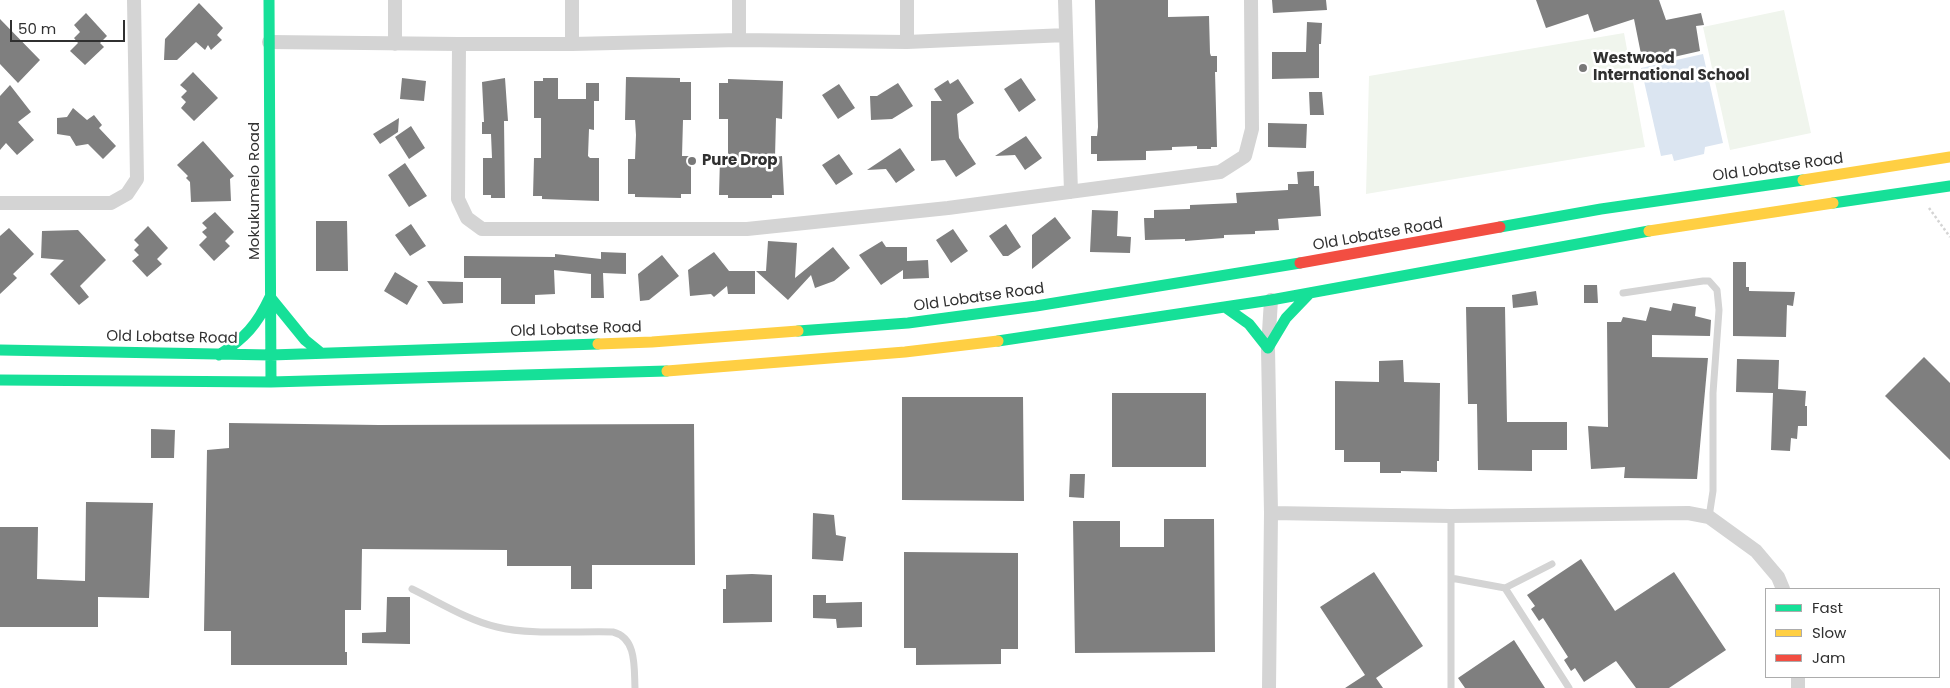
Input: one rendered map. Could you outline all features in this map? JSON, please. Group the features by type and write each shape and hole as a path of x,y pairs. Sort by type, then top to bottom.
{"main road":[{"name":"Mokukumelo Road","path":"269,0 271,382"},
{"name":"Old Lobatse Road","path":"0,350 271,355 652,342 908,323 1248,275 1308,262 1601,209 1826,177 1950,157"},
{"path":"0,380 271,382 653,372 905,352 1036,336 1225,307 1268,296 1311,292 1607,238 1950,186"},
{"path":"1296,275 1308,262"},
{"path":"1268,296 1283,287"},
{"path":"1225,307 1244,319 1256,331 1268,348 1280,324 1294,307 1311,292"},
{"path":"219,355 236,345 253,330 260,320 270,297 305,340 321,353"}],"street":[{"path":"0,203 111,203 127,194 137,179 134,0"},
{"path":"395,0 395,44"},
{"path":"572,0 572,44"},
{"path":"739,0 739,40"},
{"path":"907,0 908,42"},
{"path":"1065,0 1071,192"},
{"path":"459,44 458,199 467,218 482,229 747,230 948,208 1220,172 1245,156 1252,129 1251,0"},
{"path":"269,42 395,44 572,44 739,40 908,42 1066,35"},
{"path":"1268,296 1271,513 1269,688"},
{"path":"1271,513 1451,516 1688,513 1709,517 1756,551 1778,577 1783,588"}],"lane":[{"path":"1623,293 1703,281 1709,281 1717,290 1719,310 1713,393 1714,482 1709,517"},
{"path":"1451,516 1451,688"},
{"path":"1451,578 1505,588 1552,564"},
{"path":"1505,588 1569,688"},
{"path":"412,589 496,627 519,630 613,632 620,634 629,644 632,652 635,688"}],"path":[{"path":"1916,190 1950,237"}],"shaded area":[{"path":"1784,10 1811,133 1730,150 1703,27"},
{"path":"1624,33 1645,147 1366,194 1369,76"},
{"path":"1703,54 1723,143 1705,147 1704,154 1674,161 1672,154 1661,156 1641,68"}],"building":[{"path":"1095,0 1168,0 1168,17 1209,16 1210,53 1211,56 1217,56 1217,72 1215,72 1217,147 1197,149 1197,146 1172,147 1172,150 1146,151 1146,160 1097,161 1097,154 1091,154 1091,136 1097,136 1098,127"},
{"path":"1272,0 1326,0 1327,10 1273,13"},
{"path":"1536,0 1659,0 1666,20 1701,13 1704,25 1696,26 1700,51 1643,64 1634,19 1594,32 1588,14 1546,28"},
{"path":"199,3 223,28 217,35 222,40 211,50 208,45 205,50 196,42 177,60 164,60 165,39"},
{"path":"86,13 107,36 100,43 104,47 85,65 70,51 78,43 74,38 80,32 74,25"},
{"path":"0,19 40,60 18,83 0,64"},
{"path":"1307,22 1322,23 1321,44 1319,44 1319,78 1272,79 1272,52 1306,52"},
{"path":"193,72 218,98 194,121 181,108 186,102 181,97 187,91 180,85"},
{"path":"626,77 680,78 680,82 691,82 691,120 683,120 682,156 691,156 691,194 681,194 681,198 635,197 635,194 628,194 628,159 635,159 636,135 635,120 625,120"},
{"path":"402,78 426,81 424,101 400,99"},
{"path":"505,78 508,121 504,121 505,198 491,198 491,195 483,195 483,158 492,158 491,134 482,134 482,122 484,122 482,82"},
{"path":"543,78 558,78 558,99 586,99 586,83 599,83 599,101 594,101 594,130 589,129 588,156 590,158 599,158 599,201 542,199 542,196 533,196 534,158 541,158 541,118 534,118 534,81 543,81"},
{"path":"1021,78 1036,100 1019,112 1004,89"},
{"path":"728,79 783,81 782,119 776,118 775,157 782,156 784,195 772,195 772,198 728,198 728,195 719,195 720,158 728,159 728,119 719,119 719,83 728,83"},
{"path":"958,79 974,103 957,114 959,138 976,164 956,177 945,160 931,161 931,101 942,101 934,89 948,80 950,84"},
{"path":"898,83 913,106 892,119 871,120 870,96 877,96"},
{"path":"839,84 855,108 838,119 822,95"},
{"path":"10,85 31,112 18,122 34,140 17,155 6,143 0,150 0,96"},
{"path":"1309,92 1322,92 1324,115 1310,115"},
{"path":"73,108 87,120 94,115 102,125 99,128 116,146 103,159 88,144 76,146 70,136 57,134 57,118 67,117"},
{"path":"399,118 398,132 380,144 373,134"},
{"path":"1268,123 1307,124 1306,148 1268,147"},
{"path":"411,126 425,148 409,159 395,137"},
{"path":"1026,136 1042,158 1025,170 1015,155 995,156"},
{"path":"203,141 234,176 230,179 231,201 191,202 190,182 186,178 188,176 177,165"},
{"path":"900,148 915,170 896,183 886,169 867,170"},
{"path":"839,154 853,174 836,185 822,165"},
{"path":"405,163 427,196 409,207 388,175"},
{"path":"1314,171 1314,186 1319,186 1321,216 1278,219 1279,230 1255,231 1255,234 1224,235 1224,238 1185,241 1185,239 1145,240 1144,218 1154,218 1154,210 1190,209 1190,205 1237,203 1236,193 1288,190 1288,184 1298,184 1297,172"},
{"path":"1092,210 1118,211 1117,236 1131,237 1130,253 1090,252"},
{"path":"215,212 234,232 225,241 230,246 214,261 199,245 207,237 202,232 207,228 202,223"},
{"path":"1055,217 1071,238 1032,269 1032,235"},
{"path":"316,221 347,221 348,271 316,271"},
{"path":"411,224 426,246 410,256 395,235"},
{"path":"1006,224 1021,247 1008,256 1003,256 989,236"},
{"path":"148,226 168,248 157,259 162,264 147,277 132,261 139,255 134,250 139,245 134,240"},
{"path":"9,228 34,254 13,274 17,278 0,294 0,236"},
{"path":"953,229 968,251 951,263 936,240"},
{"path":"78,230 106,260 80,286 89,297 79,305 50,274 64,260 41,258 42,231"},
{"path":"768,241 797,243 795,278 833,247 850,268 834,281 815,288 811,275 788,300 756,271 766,271"},
{"path":"882,241 886,247 907,247 907,261 928,260 929,278 903,279 903,270 881,285 859,255"},
{"path":"601,252 626,253 626,274 603,273 604,298 591,298 591,274 554,270 555,294 535,295 535,304 501,304 501,278 464,278 464,256 555,257 555,254 601,259"},
{"path":"714,252 729,271 755,271 755,294 728,294 727,286 714,297 711,294 690,296 688,270"},
{"path":"662,255 679,276 649,300 640,301 638,274"},
{"path":"1733,262 1746,262 1746,287 1749,287 1749,291 1795,292 1793,306 1787,305 1786,337 1733,336"},
{"path":"395,272 418,286 407,305 384,291"},
{"path":"427,281 463,282 463,303 443,304"},
{"path":"1584,285 1597,285 1598,303 1584,303"},
{"path":"1536,291 1538,305 1513,308 1512,295"},
{"path":"1673,303 1696,307 1695,316 1711,320 1710,336 1652,335 1652,357 1708,358 1697,479 1624,478 1625,467 1591,469 1588,426 1608,427 1607,322 1621,322 1623,317 1646,321 1650,307 1671,311"},
{"path":"1466,307 1505,307 1507,422 1567,422 1567,450 1532,450 1532,471 1478,470 1477,404 1468,404"},
{"path":"1924,357 1950,383 1950,460 1885,396"},
{"path":"1737,359 1779,360 1778,389 1806,391 1807,426 1798,426 1797,439 1791,438 1790,451 1771,450 1773,393 1736,392"},
{"path":"1403,360 1404,382 1440,383 1439,461 1437,461 1437,472 1401,471 1401,473 1380,473 1380,462 1344,462 1344,450 1335,450 1335,381 1379,382 1379,361"},
{"path":"1112,393 1206,393 1206,467 1112,467"},
{"path":"902,397 1023,397 1024,501 902,500"},
{"path":"229,423 379,425 694,424 695,565 592,565 592,589 571,589 571,566 507,566 507,550 362,549 361,610 345,610 345,652 347,652 347,665 231,665 231,631 204,631 207,450 229,448"},
{"path":"151,429 175,430 174,458 151,458"},
{"path":"1070,474 1085,474 1084,498 1069,497"},
{"path":"86,502 153,503 149,598 98,597 98,627 0,627 0,527 38,527 37,579 85,581"},
{"path":"813,513 834,515 836,535 846,537 843,561 812,559"},
{"path":"1164,519 1214,519 1215,652 1075,653 1073,521 1120,521 1120,547 1164,547"},
{"path":"904,552 1018,553 1018,649 1001,649 1001,664 916,665 916,648 904,648"},
{"path":"1581,559 1615,611 1674,572 1726,650 1669,688 1636,688 1616,661 1584,682 1575,668 1571,671 1564,660 1568,657 1543,618 1539,621 1531,609 1535,606 1527,595"},
{"path":"1374,572 1423,646 1376,678 1383,688 1345,688 1365,675 1320,607"},
{"path":"726,575 772,575 772,622 723,623 723,589 726,589"},
{"path":"813,595 826,595 826,603 862,602 862,627 837,628 836,619 813,618"},
{"path":"387,597 410,597 410,644 362,643 362,633 386,632"},
{"path":"1514,640 1545,688 1465,688 1458,678"}],"traffic: fast":[{"path":"269,0 271,382"},
{"path":"1500,227 1601,209 1803,180"},
{"path":"1833,203 1950,186"},
{"path":"998,341 1271,300 1649,231"},
{"path":"798,331 908,323 1036,306 1300,263"},
{"path":"1225,307 1249,324 1268,348 1286,318 1310,293"},
{"path":"219,355 243,337 255,323 270,297 305,340 321,353"},
{"path":"0,350 271,355 598,344"},
{"path":"0,380 271,382 667,371"}],"traffic: slow":[{"path":"1803,180 1950,157"},
{"path":"1649,231 1833,203"},
{"path":"598,344 652,342 798,331"},
{"path":"667,371 905,352 998,341"}],"traffic: jam":[{"path":"1300,263 1500,227"}],"place":[{"name":"Westwood International School","path":"1583,68"},
{"name":"Pure Drop","path":"692,161"}]}
